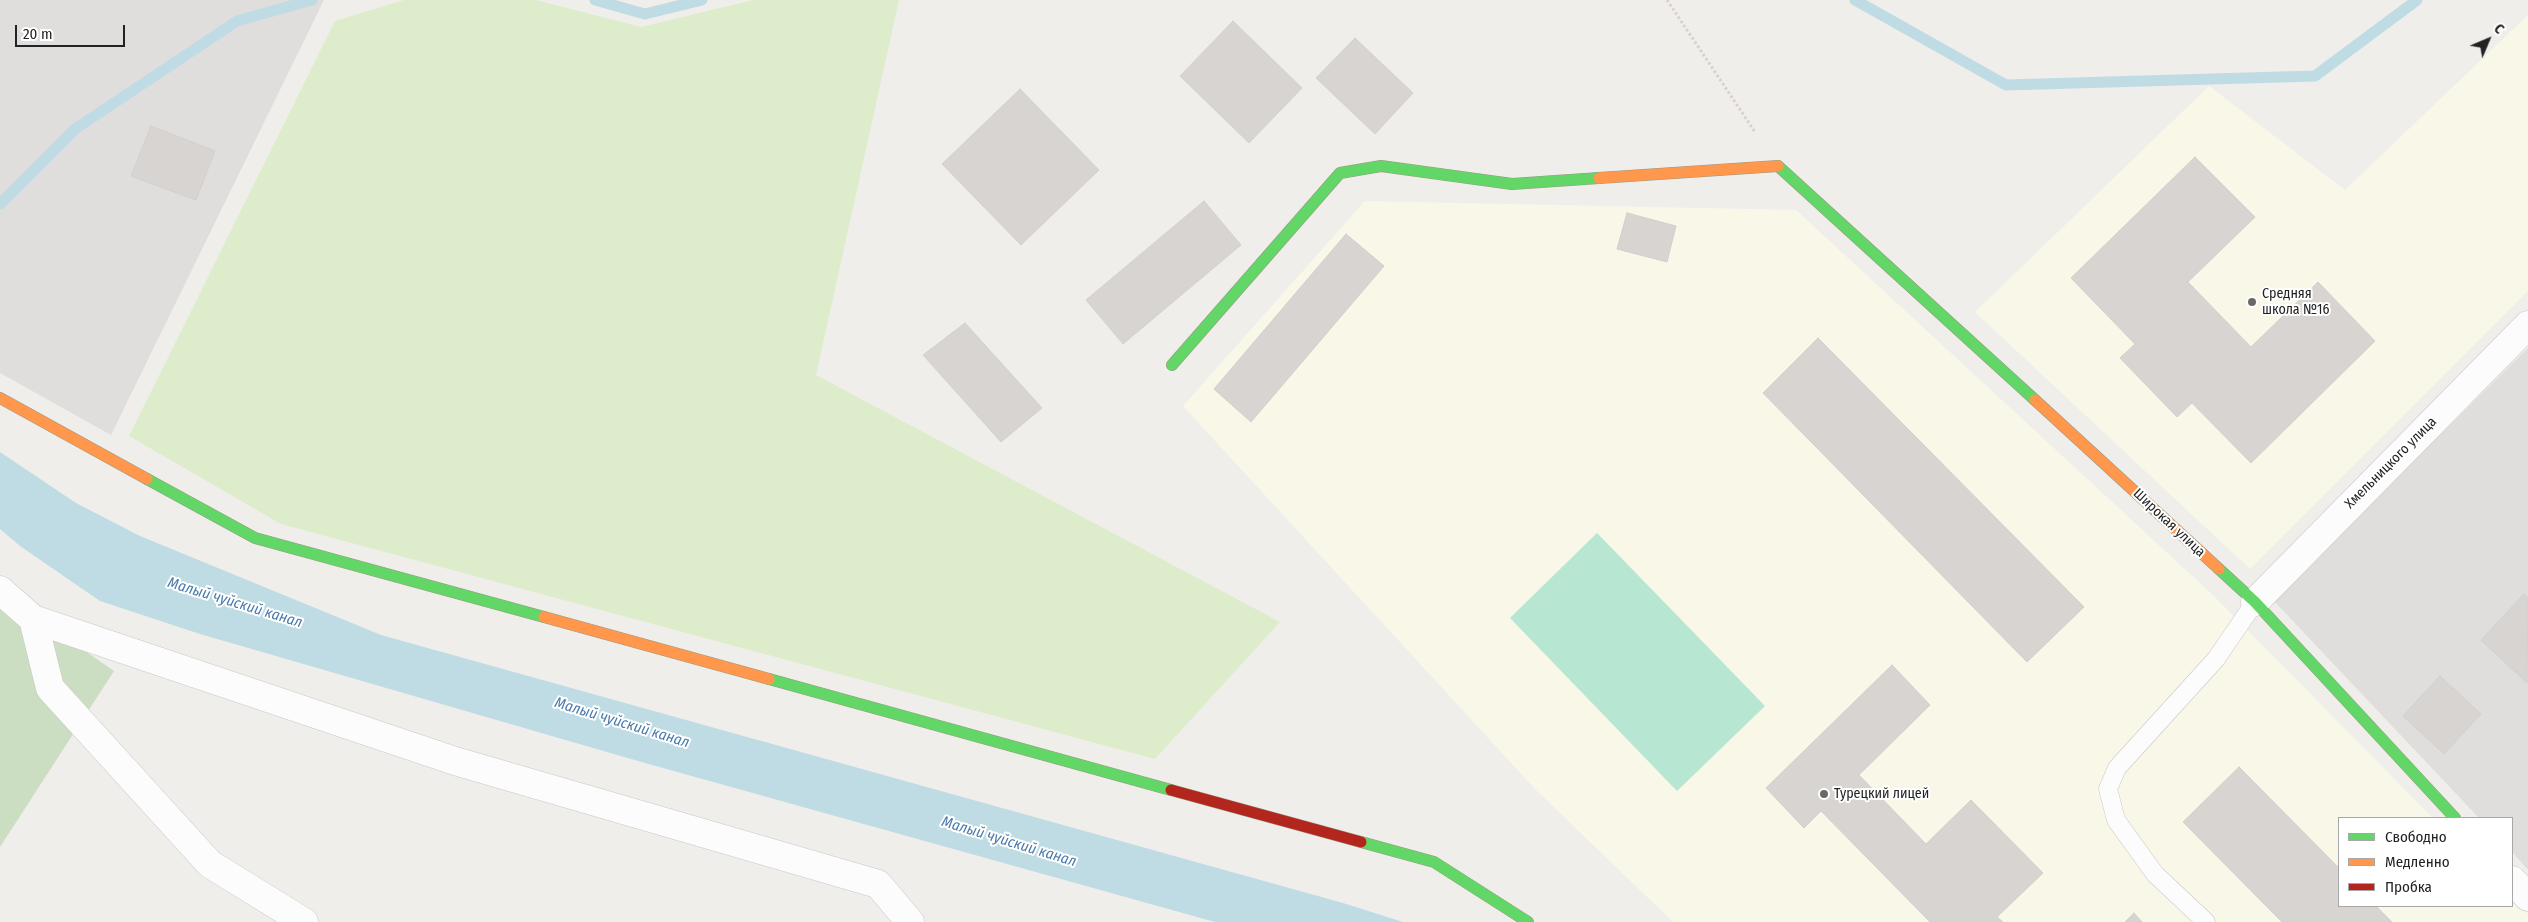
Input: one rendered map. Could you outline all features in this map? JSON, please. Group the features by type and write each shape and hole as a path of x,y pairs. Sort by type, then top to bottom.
{"street":[{"name":"Широкая улица","path":"1777,165 1866,244 2255,602 2454,817"},
{"path":"1172,365 1340,172 1381,166 1512,184 1777,165"},
{"name":"Хмельницкого улица","path":"2255,602 2528,325"},
{"path":"0,398 255,538 1434,862 1528,922"},
{"path":"0,590 33,619 455,761 878,884 910,922"},
{"path":"33,619 50,688 210,864 304,922"},
{"path":"2513,881 2528,897"}],"lane":[{"path":"2206,922 2150,866 2116,820 2108,789 2118,768 2216,659 2255,602"}],"path":[{"path":"1667,0 1777,165"}],"shaded area":[{"path":"0,0 324,0 111,435 0,373"},
{"name":"Средняя школа №16","path":"2528,15 2528,291 2250,569 1975,312 2209,86 2345,190"},
{"path":"1365,201 1796,210 2214,596 2432,817 2338,817 2338,907 2513,907 2513,899 2528,914 2528,922 1673,922 1535,789 1183,406"},
{"path":"2528,348 2528,870 2513,853 2513,817 2478,817 2273,600"}],"green space":[{"path":"404,0 536,0 641,27 753,0 899,0 816,375 1280,622 1155,759 281,524 129,436 335,21"},
{"path":"1597,533 1765,706 1677,791 1510,618"},
{"path":"0,592 114,671 0,847"}],"water":[{"name":"Малый чуйский канал","path":"0,452 76,503 140,536 381,635 1343,903 1403,922 1215,922 638,761 200,634 100,601 20,546 0,529"}],"building":[{"path":"1233,21 1302,88 1249,143 1180,76"},
{"path":"1355,38 1413,93 1375,134 1316,78"},
{"path":"1020,89 1099,170 1021,245 942,164"},
{"path":"151,126 215,151 196,200 131,176"},
{"path":"2195,157 2255,217 2188,282 2251,347 2318,282 2375,341 2251,463 2192,403 2177,417 2120,358 2135,344 2071,278"},
{"path":"1204,201 1241,245 1123,344 1086,300"},
{"path":"1627,213 1676,226 1667,262 1617,249"},
{"path":"1346,234 1384,266 1251,422 1214,389"},
{"path":"965,323 1042,408 1001,442 923,355"},
{"path":"1818,338 2084,607 2027,662 1763,393"},
{"path":"2524,594 2528,598 2527,683 2481,640"},
{"name":"Турецкий лицей","path":"1892,665 1930,705 1859,775 1926,844 1971,800 2043,873 1997,917 2003,922 1930,922 1821,811 1804,828 1766,788"},
{"path":"2440,676 2481,714 2444,754 2403,716"},
{"path":"2239,767 2338,867 2338,907 2377,907 2392,922 2282,922 2183,822"},
{"path":"2134,913 2142,922 2125,922"}],"waterway":[{"path":"0,204 75,129 237,21 312,0"},
{"path":"595,0 645,14 702,0"},
{"path":"1855,0 2006,85 2315,76 2417,0"}],"traffic: fast":[{"path":"1172,365 1340,173 1381,166 1512,184 1599,178"},
{"path":"1778,166 2035,400"},
{"path":"147,479 255,538 544,617"},
{"path":"2219,569 2255,602 2454,817"},
{"path":"769,679 1171,790"},
{"path":"1361,842 1434,862 1528,922"}],"traffic: slow":[{"path":"1599,178 1778,166"},
{"path":"0,398 147,479"},
{"path":"2035,400 2219,569"},
{"path":"544,617 769,679"}],"traffic: jam":[{"path":"1171,790 1361,842"}],"place":[{"name":"Средняя школа №16","path":"2252,302"},
{"name":"Турецкий лицей","path":"1824,794"}]}
